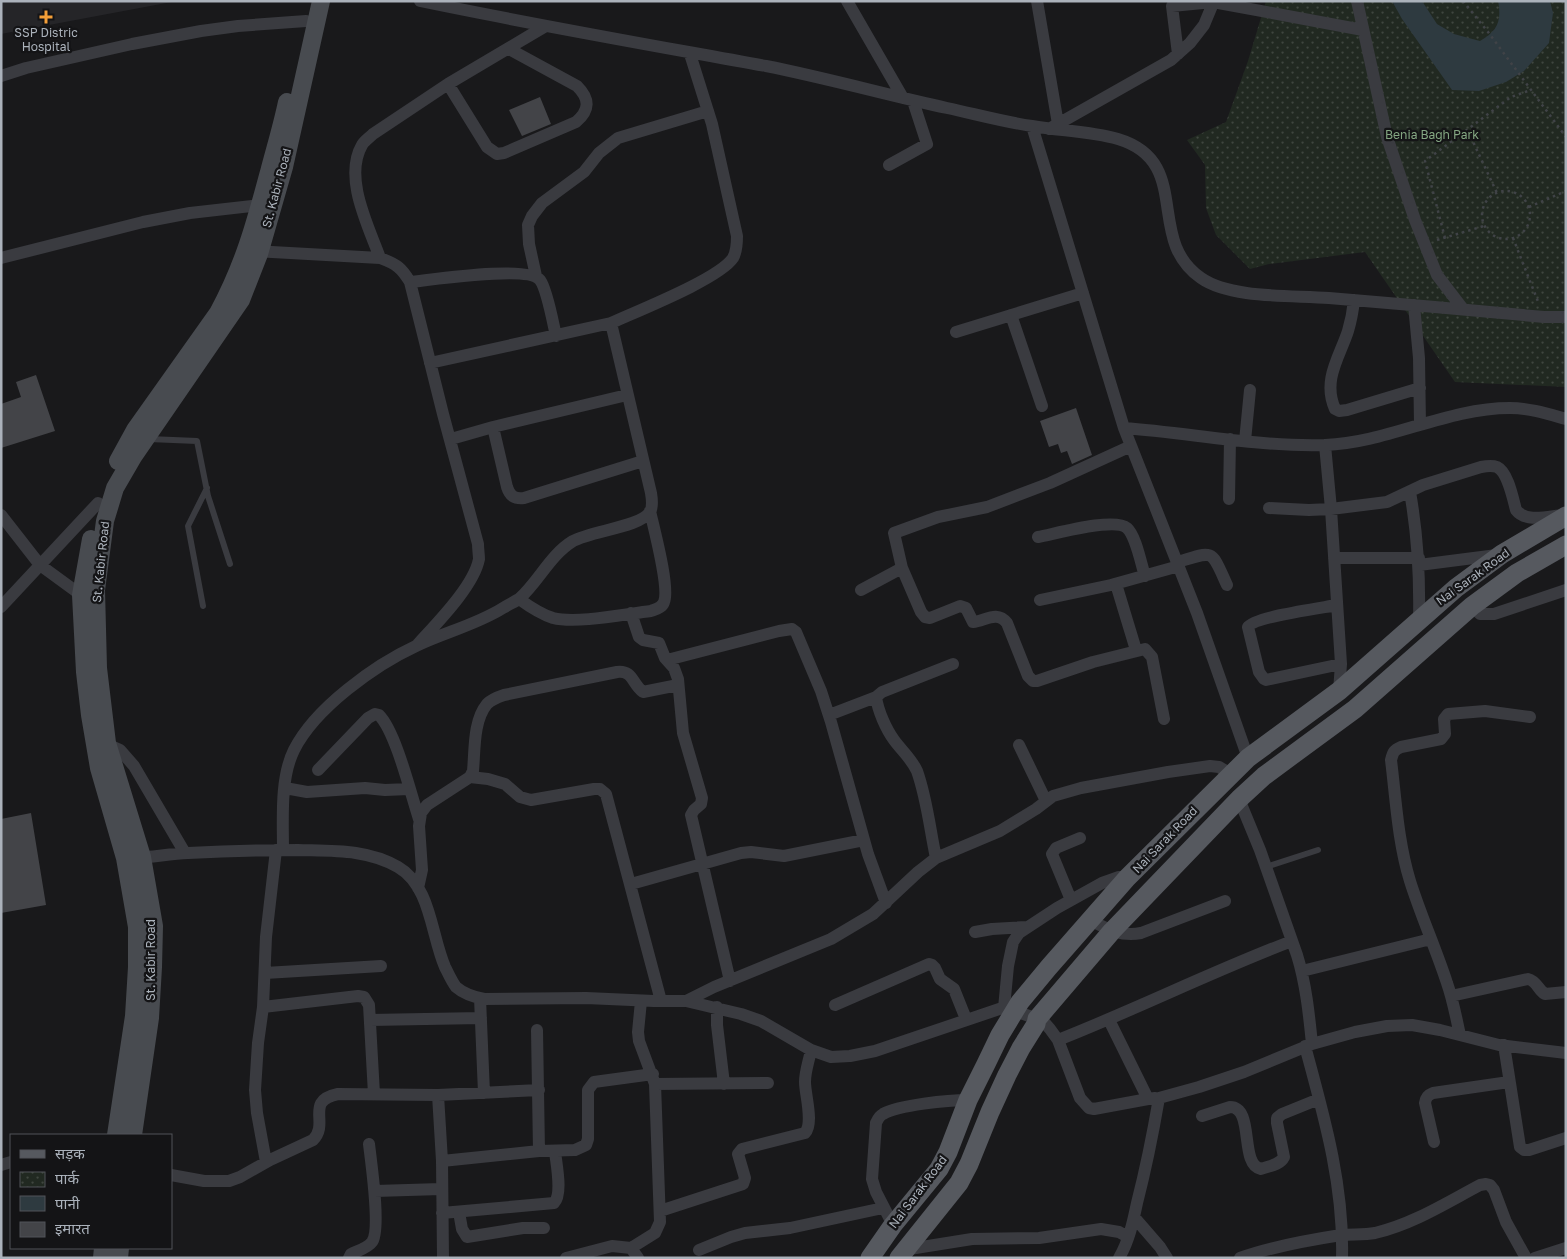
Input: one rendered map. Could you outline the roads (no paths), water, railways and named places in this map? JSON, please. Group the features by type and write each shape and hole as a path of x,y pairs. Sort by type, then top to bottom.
{"main road":[{"name":"St. Kabir Road","path":"116,1134 134,1016 137,927 125,858 99,768 101,741 96,590 104,521 115,488 133,457 241,300 253,251 260,205 286,106 309,1"},
{"name":"St. Kabir Road","path":"133,1134 150,1018 154,967 154,926 142,857 101,741 85,672 81,595 98,503 107,480 135,430 218,313 253,251 284,167 320,1"},
{"name":"Nai Sarak Road","path":"870,1258 893,1225 939,1168 948,1152 968,1100 1013,1007 1127,878 1248,758 1339,691 1456,588 1502,554 1566,516"},
{"name":"Nai Sarak Road","path":"901,1254 959,1183 1007,1075 1037,1019 1112,931 1239,799 1264,776 1355,709 1472,606 1517,574 1566,545"}],"street":[{"path":"420,1 544,27 769,67 908,100 1032,126 1053,126 1118,139 1136,146 1149,156 1158,168 1162,179 1170,229 1176,250 1188,267 1203,280 1223,288 1255,294 1354,300 1544,317 1566,317"},
{"path":"848,1 908,100 927,144 889,165"},
{"path":"1037,1 1053,126"},
{"path":"1053,126 1123,88 1178,54 1190,43 1204,25 1214,1"},
{"path":"1178,54 1172,6 1214,1 1363,30"},
{"path":"1357,1 1387,137 1424,244 1437,275 1463,310"},
{"path":"1,76 26,68 122,46 200,31 306,21"},
{"path":"380,258 356,190 355,173 357,158 362,145 373,134 448,84 544,27"},
{"path":"448,84 487,147 497,154 504,153 576,122 583,116 587,101 577,86 508,49"},
{"path":"430,363 611,323 708,277 724,267 733,258 737,246 737,236 708,111 690,54"},
{"path":"556,336 545,291 541,281 536,276 529,244 528,225 532,216 542,203 584,172 599,153 618,138 708,111"},
{"path":"1032,126 1124,428 1178,564 1248,758"},
{"path":"1,258 143,222 190,213 260,205"},
{"path":"253,251 380,258 395,264 403,271 410,282 478,544 478,560 473,575 456,599 416,646"},
{"path":"410,282 490,274 517,273 536,276"},
{"path":"956,332 1083,293"},
{"path":"1354,300 1349,330 1334,365 1331,398 1335,409 1339,411 1347,410 1420,388"},
{"path":"1414,305 1419,358 1420,424"},
{"path":"1011,315 1042,406"},
{"path":"519,599 537,612 553,618 567,620 658,608 665,601 665,586 650,511 652,504 651,494 611,323"},
{"path":"1245,440 1250,390"},
{"path":"451,439 492,427 627,395"},
{"path":"1124,428 1289,445 1325,445 1346,443 1460,414 1488,409 1510,408 1542,412 1566,419"},
{"path":"492,427 507,487 510,494 516,498 524,498 643,460"},
{"path":"1229,499 1230,439"},
{"path":"1325,445 1337,605 1340,664 1339,691"},
{"path":"1131,446 1050,483 987,507 938,517 894,533 902,568 925,618 930,618 960,606 966,608 973,622 995,616 1003,619 1007,623 1028,676 1033,681 1093,662 1145,649 1152,657 1164,719"},
{"path":"1269,508 1331,509 1388,502 1423,485 1490,466 1498,467 1504,473 1516,510 1520,514 1527,518 1566,516"},
{"path":"1410,492 1415,518 1419,562 1419,620"},
{"path":"1,607 98,503"},
{"path":"266,1162 255,1090 258,1043 263,1007 266,937 280,850 284,788 294,750 308,729 332,703 359,681 416,646 490,616 519,599 560,550 587,534 634,522 643,518 650,511"},
{"path":"1,515 40,565 81,595"},
{"path":"1038,537 1084,527 1120,524 1131,534 1145,576"},
{"path":"1040,600 1145,576 1206,553 1215,558 1227,585"},
{"path":"1334,558 1419,562 1502,554"},
{"path":"861,590 902,568"},
{"path":"1116,584 1136,650"},
{"path":"1472,606 1480,614 1494,614 1566,590"},
{"path":"1337,605 1253,622 1248,628 1259,672 1266,680 1340,664"},
{"path":"631,613 639,637 643,640 658,642 676,673 683,732 702,798 701,804 691,815 730,981"},
{"path":"667,660 779,631 792,630 799,636 829,714 864,840 886,902"},
{"path":"829,714 876,697 882,692 953,664"},
{"path":"419,820 421,813 427,805 470,777 473,771 477,727 482,712 493,699 504,695 617,672 628,673 632,676 643,692 678,685"},
{"path":"876,697 889,732 893,739 910,756 917,772 936,858"},
{"path":"1460,1035 1451,996 1410,881 1403,854 1391,760 1396,749 1441,739 1446,734 1444,719 1448,714 1485,711 1530,717"},
{"path":"318,770 368,718 375,714 382,718 397,751 419,820 422,870 418,888"},
{"path":"101,741 120,750 134,766 185,853"},
{"path":"1019,745 1046,801"},
{"path":"686,1000 831,939 865,919 936,858 1000,831 1053,796 1063,792 1210,766 1219,767 1229,776"},
{"path":"470,777 488,779 505,784 520,797 531,800 600,789 606,794 661,1001"},
{"path":"284,788 307,792 365,788 385,790 409,789"},
{"path":"1239,799 1266,867 1302,971 1309,1045 1335,1167 1340,1202 1343,1235 1342,1258"},
{"path":"1071,900 1052,854 1056,848 1080,838"},
{"path":"631,884 702,863 746,853 784,856 864,840"},
{"path":"125,858 185,853 280,850 348,851 385,860 411,877 418,888 447,971 455,986 468,995 480,998 520,1000 586,998 641,1001 686,1000 717,1007 760,1021 812,1050 831,1057 850,1056 875,1051 966,1019 1013,1007 1043,1021 1058,1040 1080,1098 1089,1108 1094,1109 1154,1098 1199,1087 1244,1072 1309,1045 1355,1032 1387,1026 1412,1025 1504,1045 1566,1053"},
{"path":"1013,1007 1008,966 1013,942 1019,933 1102,883 1119,877 1127,878"},
{"path":"1090,920 1122,935 1141,933 1225,901"},
{"path":"975,932 1027,927"},
{"path":"1302,971 1431,939"},
{"path":"1058,1040 1109,1020 1247,958 1292,941"},
{"path":"835,1005 929,964 935,968 940,979 954,989 966,1019"},
{"path":"265,973 381,966"},
{"path":"1451,996 1528,979 1533,981 1545,994 1566,992"},
{"path":"263,1007 358,996 364,997 367,1001 370,1020 374,1094"},
{"path":"480,998 484,1093"},
{"path":"566,1258 612,1246 635,1253 655,1232 660,1222 654,1079 639,1041 641,1001"},
{"path":"717,1007 717,1025 724,1084"},
{"path":"370,1020 481,1018"},
{"path":"1109,1020 1154,1098 1144,1176 1125,1248 1119,1258"},
{"path":"537,1030 539,1151"},
{"path":"1504,1045 1520,1147 1524,1150 1529,1150 1566,1138"},
{"path":"660,1211 743,1184 745,1178 738,1154 742,1149 806,1133 809,1126 805,1084 806,1071 812,1050"},
{"path":"442,1161 539,1151 575,1150 586,1145 588,1139 588,1090 594,1082 654,1079 724,1084 768,1083"},
{"path":"1434,1142 1425,1103 1428,1095 1433,1092 1510,1082"},
{"path":"172,1175 204,1181 229,1181 240,1177 266,1162 313,1140 317,1136 320,1104 324,1098 338,1094 438,1095 538,1090"},
{"path":"438,1095 442,1161 443,1258"},
{"path":"1202,1116 1230,1107 1239,1110 1246,1129 1251,1160 1254,1166 1262,1169 1277,1164 1284,1157 1277,1123 1278,1118 1282,1114 1319,1099"},
{"path":"893,1225 883,1208 872,1179 876,1123 879,1116 890,1110 906,1107 968,1100"},
{"path":"349,1258 351,1254 369,1245 374,1238 375,1191 369,1144"},
{"path":"442,1213 554,1202 557,1200 559,1192 555,1151"},
{"path":"1240,1258 1255,1253 1343,1235 1367,1234 1384,1230 1423,1215 1480,1185 1486,1184 1490,1185 1494,1190 1506,1222 1526,1258"},
{"path":"375,1191 441,1189"},
{"path":"699,1250 745,1233 790,1228 883,1208"},
{"path":"459,1212 462,1229 467,1237 523,1228 544,1228"},
{"path":"1134,1217 1167,1258"},
{"path":"901,1254 972,1239 1039,1238 1101,1229 1118,1232 1128,1237"},
{"path":"1535,1258 1566,1248"}],"lane":[{"path":"145,439 197,441 207,488 230,564"},
{"path":"203,606 188,526 207,488"},
{"path":"1266,867 1318,850"}],"water":[{"path":"1392,1 1422,1 1437,24 1454,34 1480,41 1491,33 1497,25 1499,20 1498,1 1550,1 1553,13 1549,43 1524,71 1506,82 1479,91 1452,90 1402,19"}],"place":[{"name":"SSP Distric Hospital","path":"46,17"}],"park label":[{"name":"Benia Bagh Park","path":"1432,135"}]}
